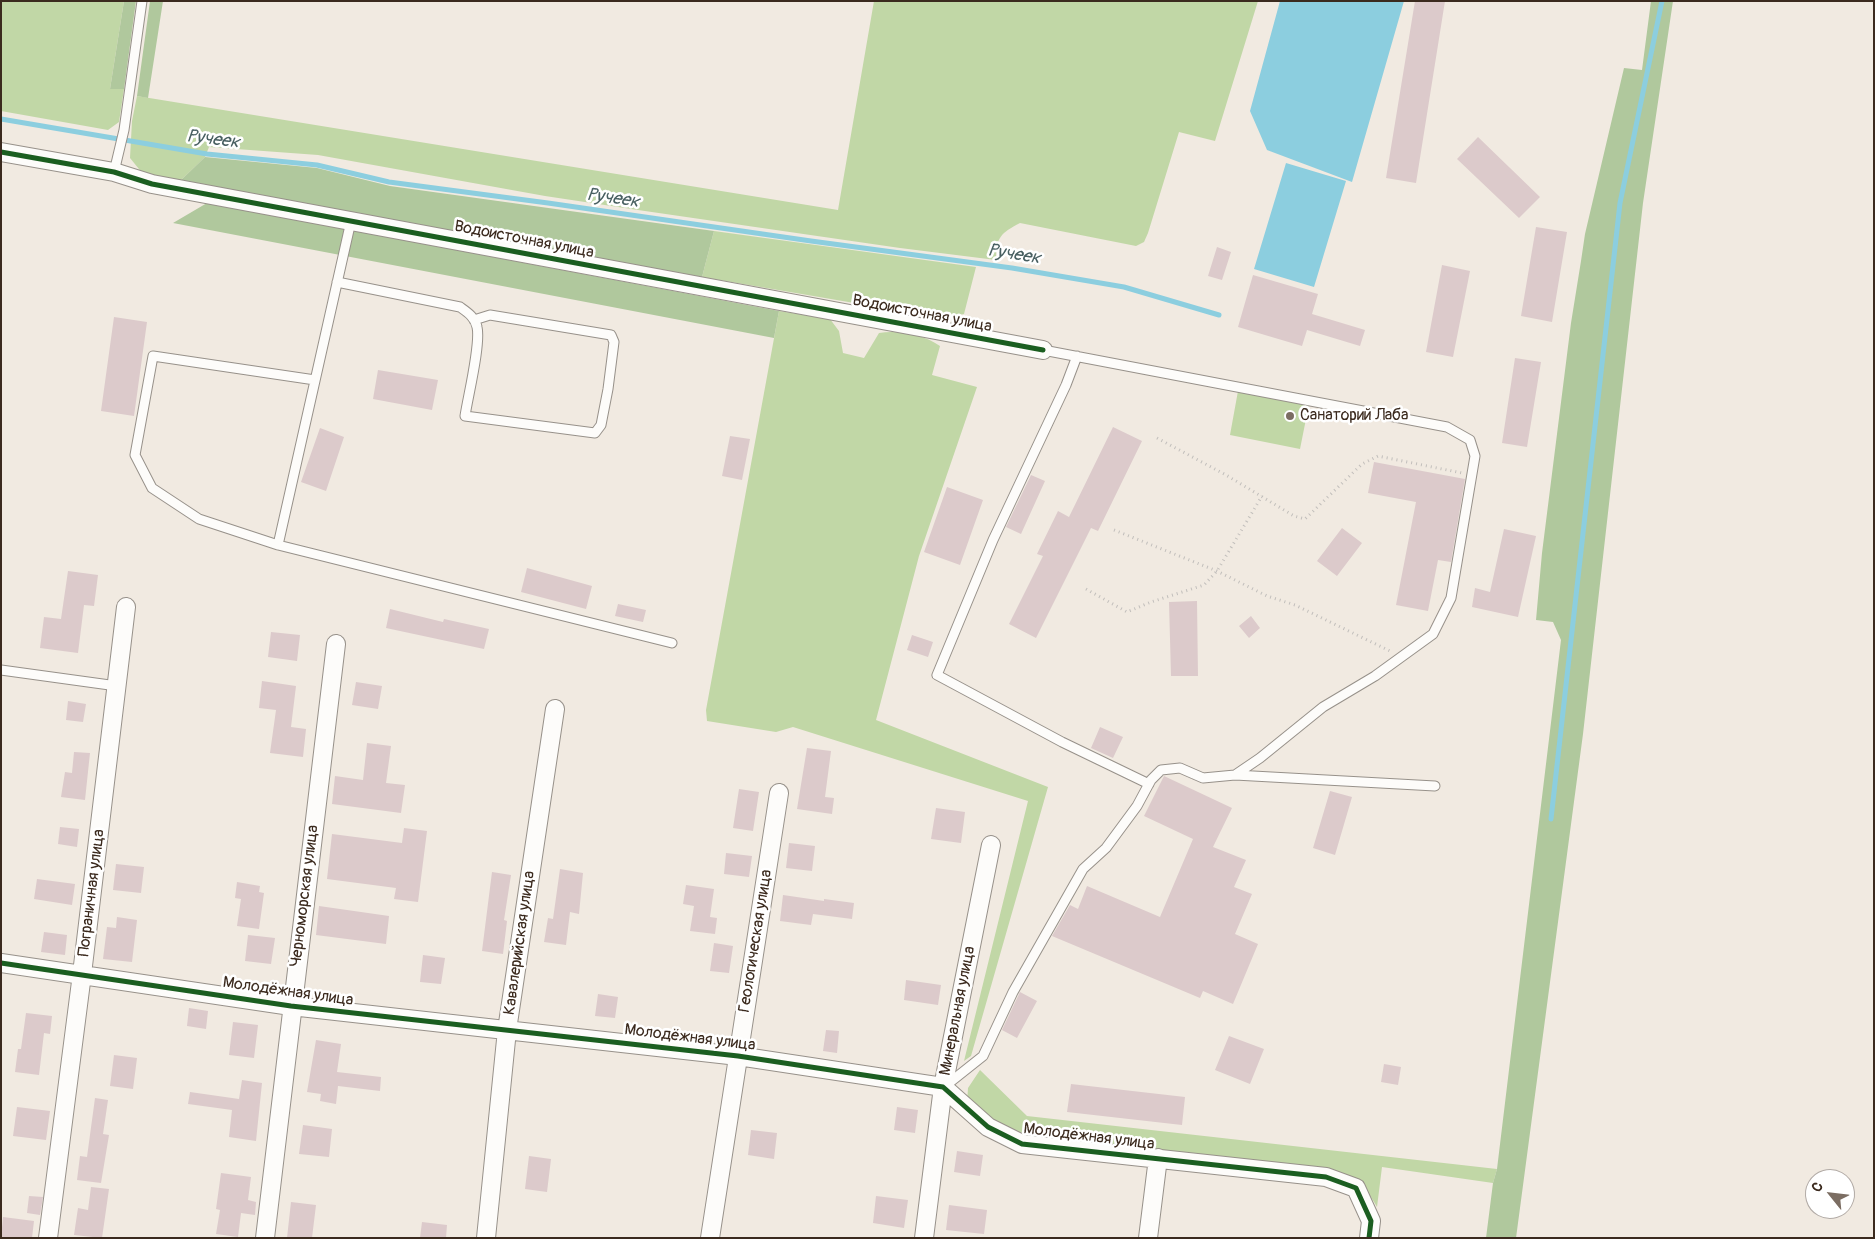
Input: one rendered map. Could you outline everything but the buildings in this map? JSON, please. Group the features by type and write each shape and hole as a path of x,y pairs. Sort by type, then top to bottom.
{"street":[{"name":"Водоисточная улица","path":"1,152 114,172 152,184 1043,350"},
{"name":"Пограничная улица","path":"48,1238 126,607"},
{"name":"Черноморская улица","path":"265,1238 291,1006 336,644"},
{"name":"Кавалерийская улица","path":"486,1238 507,1030 554,708"},
{"name":"Геологическая улица","path":"710,1238 779,793"},
{"name":"Минеральная улица","path":"924,1238 943,1087 991,845"},
{"name":"Молодёжная улица","path":"1,963 291,1006 738,1056 943,1087 988,1127 1022,1144 1326,1176 1356,1188 1371,1221 1369,1238"},
{"path":"1148,1238 1158,1158"}],"lane":[{"path":"114,172 124,130 142,1"},
{"path":"278,544 351,220"},
{"path":"337,282 460,307 472,316 474,320 478,326 477,344 465,416 595,433 601,425 608,389 614,342 611,335 490,315 474,320"},
{"path":"1043,350 1447,427 1470,440 1475,456 1451,598 1433,634 1375,676 1323,707 1260,758 1234,775"},
{"path":"315,380 153,356 135,455 152,488 199,519 278,544 672,643"},
{"path":"1077,356 1066,385 993,540 937,675 1062,742 1148,784"},
{"path":"1,670 117,686"},
{"path":"943,1087 983,1056 1013,992 1083,869 1106,848 1137,806 1148,784 1161,770 1180,768 1203,778 1234,775 1435,786"}],"path":[{"path":"1156,438 1226,475 1294,516 1305,519 1362,464 1378,456 1472,475"},
{"path":"1086,590 1127,612 1204,585 1217,571 1262,496"},
{"path":"1114,530 1217,571 1267,596 1295,605 1402,657"}],"green space":[{"path":"1,1 124,1 110,89 124,89 119,122 108,130 1,111"},
{"path":"124,1 136,1 124,89 110,89"},
{"path":"150,1 163,1 148,98 137,96"},
{"path":"874,1 1258,1 1215,141 1179,132 1148,233 1144,242 1136,246 1020,223 1001,237 997,246 996,260 900,248 545,196 318,155 209,147 205,157 179,182 143,174 130,158 132,121 137,96 838,210"},
{"path":"1651,1 1673,1 1643,203 1583,734 1516,1238 1486,1238 1493,1183 1497,1169 1561,640 1553,622 1536,620 1542,553 1571,323 1585,234 1624,68 1642,70"},
{"path":"205,157 317,168 390,186 714,231 702,277 179,182"},
{"path":"207,203 779,311 774,338 173,223"},
{"path":"714,231 976,267 964,314 942,318 702,277"},
{"path":"779,311 830,319 839,331 843,353 864,358 879,333 894,332 926,338 940,346 932,375 977,387 919,556 876,720 1048,787 971,1056 964,1061 1028,801 793,727 776,732 707,721 706,710"},
{"path":"1238,391 1309,404 1300,449 1230,435"},
{"path":"980,1070 1027,1116 1497,1169 1493,1183 1382,1167 1377,1207 1367,1191 1357,1181 1351,1177 1325,1170 1023,1137 994,1122 967,1103 968,1088"}],"water":[{"path":"1280,1 1404,1 1352,182 1267,150 1250,111"},
{"path":"1286,163 1346,181 1314,287 1254,269"}],"waterway":[{"path":"1551,819 1620,203 1662,1"},
{"name":"Ручеек","path":"1,119 207,154 317,165 389,182 1012,268 1124,287 1219,315"}],"cycle path":[{"path":"1,152 114,172 152,184 1043,350"},
{"path":"1,963 291,1006 738,1056 943,1087 988,1127 1022,1144 1326,1177 1356,1188 1371,1221 1369,1238"}],"place":[{"name":"Санаторий Лаба","path":"1290,416"}]}
